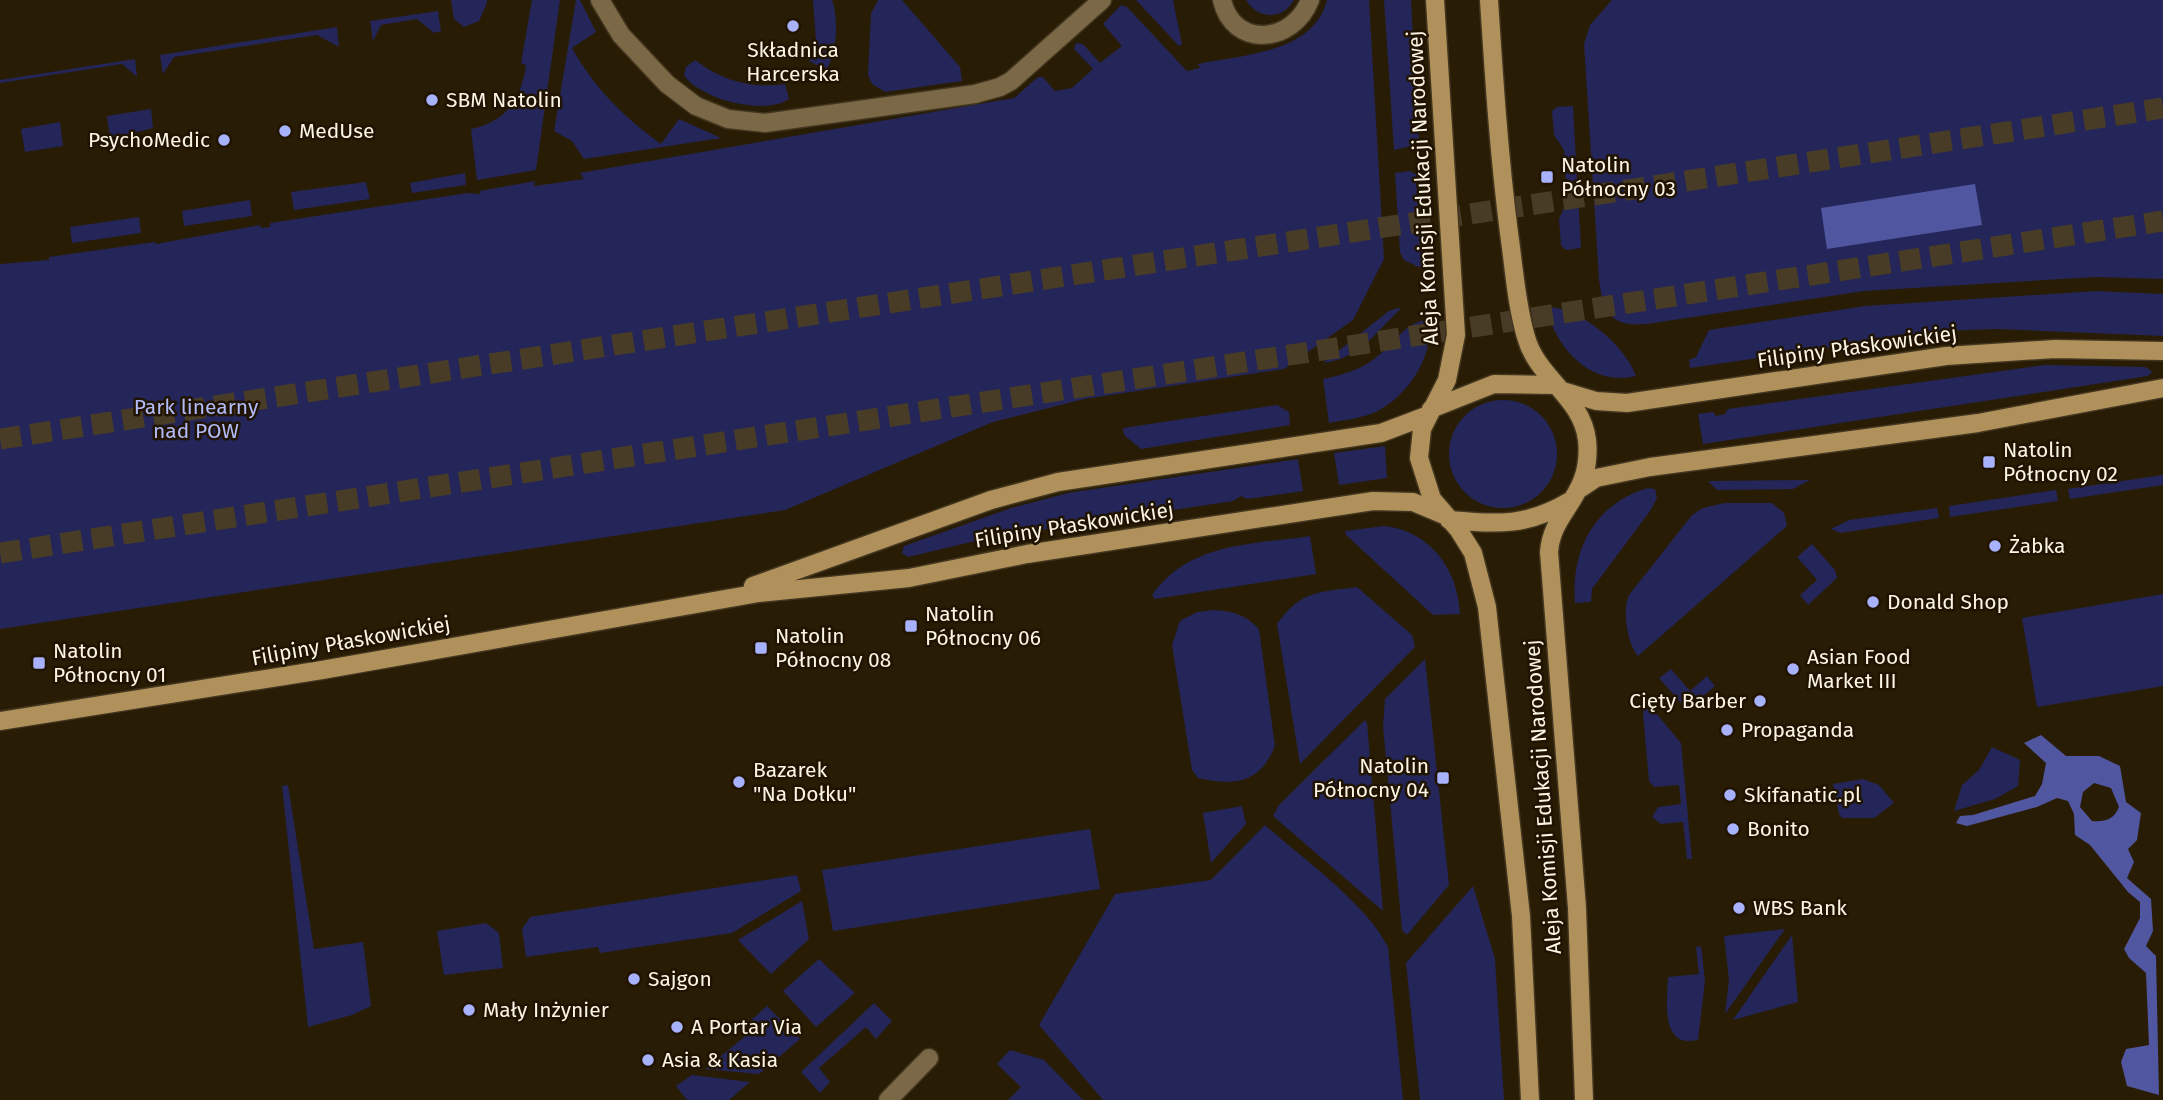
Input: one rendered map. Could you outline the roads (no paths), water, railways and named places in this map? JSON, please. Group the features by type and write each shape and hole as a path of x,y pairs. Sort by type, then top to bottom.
{"main road":[{"name":"Aleja Komisji Edukacji Narodowej","path":"1428,413 1452,367 1456,335 1436,0"},
{"path":"1489,0 1502,172 1518,301 1532,356 1572,404 1584,429 1587,464 1578,493"},
{"name":"Filipiny Płaskowickiej","path":"1558,387 1596,401 1627,403 1946,356 2055,349 2163,351"},
{"path":"1558,387 1494,384 1428,413 1419,442 1421,472 1426,488 1447,518 1519,523 1546,514 1596,478 1650,467 1978,423 2163,388"},
{"name":"Filipiny Płaskowickiej","path":"710,600 814,566 991,500 1058,482 1381,433 1428,413"},
{"name":"Aleja Komisji Edukacji Narodowej","path":"1578,493 1553,530 1549,552 1577,908 1584,1100"},
{"name":"Filipiny Płaskowickiej","path":"0,721 322,670 710,600 909,578 1027,554 1373,501 1413,502 1447,518"},
{"name":"Aleja Komisji Edukacji Narodowej","path":"1447,518 1473,553 1490,628 1521,916 1530,1100"}],"street":[{"path":"600,0 636,54 676,91 712,113 754,123 975,94 1000,87 1102,0"},
{"path":"1222,0 1230,17 1241,27 1269,35 1296,24 1310,0"},
{"path":"888,1100 929,1058"}],"water":[{"path":"1975,184 1982,225 1827,249 1821,208"},
{"path":"2041,735 2066,756 2099,756 2120,766 2126,802 2141,813 2137,840 2128,849 2134,862 2127,878 2151,899 2153,931 2146,946 2156,956 2159,1095 2127,1086 2121,1062 2126,1049 2149,1045 2146,973 2129,958 2124,949 2140,918 2140,902 2128,892 2090,845 2075,835 2074,814 2068,801 2057,798 2037,807 1967,826 1956,823 1960,816 1973,815 2035,796 2042,784 2046,763 2024,743","holes":["2094,783 2111,788 2119,807 2117,811 2108,819 2092,821 2080,807 2083,792"]}],"tunnel":[{"path":"0,439 2163,108"},
{"path":"0,553 2163,221"}],"place":[{"name":"Składnica Harcerska","path":"793,26"},
{"name":"SBM Natolin","path":"432,100"},
{"name":"MedUse","path":"285,131"},
{"name":"PsychoMedic","path":"224,140"},
{"name":"Natolin Północny 03","path":"1547,177"},
{"name":"Natolin Północny 02","path":"1989,462"},
{"name":"Żabka","path":"1995,546"},
{"name":"Donald Shop","path":"1873,602"},
{"name":"Natolin Północny 06","path":"911,626"},
{"name":"Natolin Północny 08","path":"761,648"},
{"name":"Natolin Północny 01","path":"39,663"},
{"name":"Asian Food Market III","path":"1793,669"},
{"name":"Cięty Barber","path":"1760,701"},
{"name":"Propaganda","path":"1727,730"},
{"name":"Natolin Północny 04","path":"1443,778"},
{"name":"Bazarek \"Na Dołku\"","path":"739,782"},
{"name":"Skifanatic.pl","path":"1730,795"},
{"name":"Bonito","path":"1733,829"},
{"name":"WBS Bank","path":"1739,908"},
{"name":"Sajgon","path":"634,979"},
{"name":"Mały Inżynier","path":"469,1010"},
{"name":"A Portar Via","path":"677,1027"},
{"name":"Asia & Kasia","path":"648,1060"}],"park label":[{"name":"Park linearny nad POW","path":"196,419"}]}
